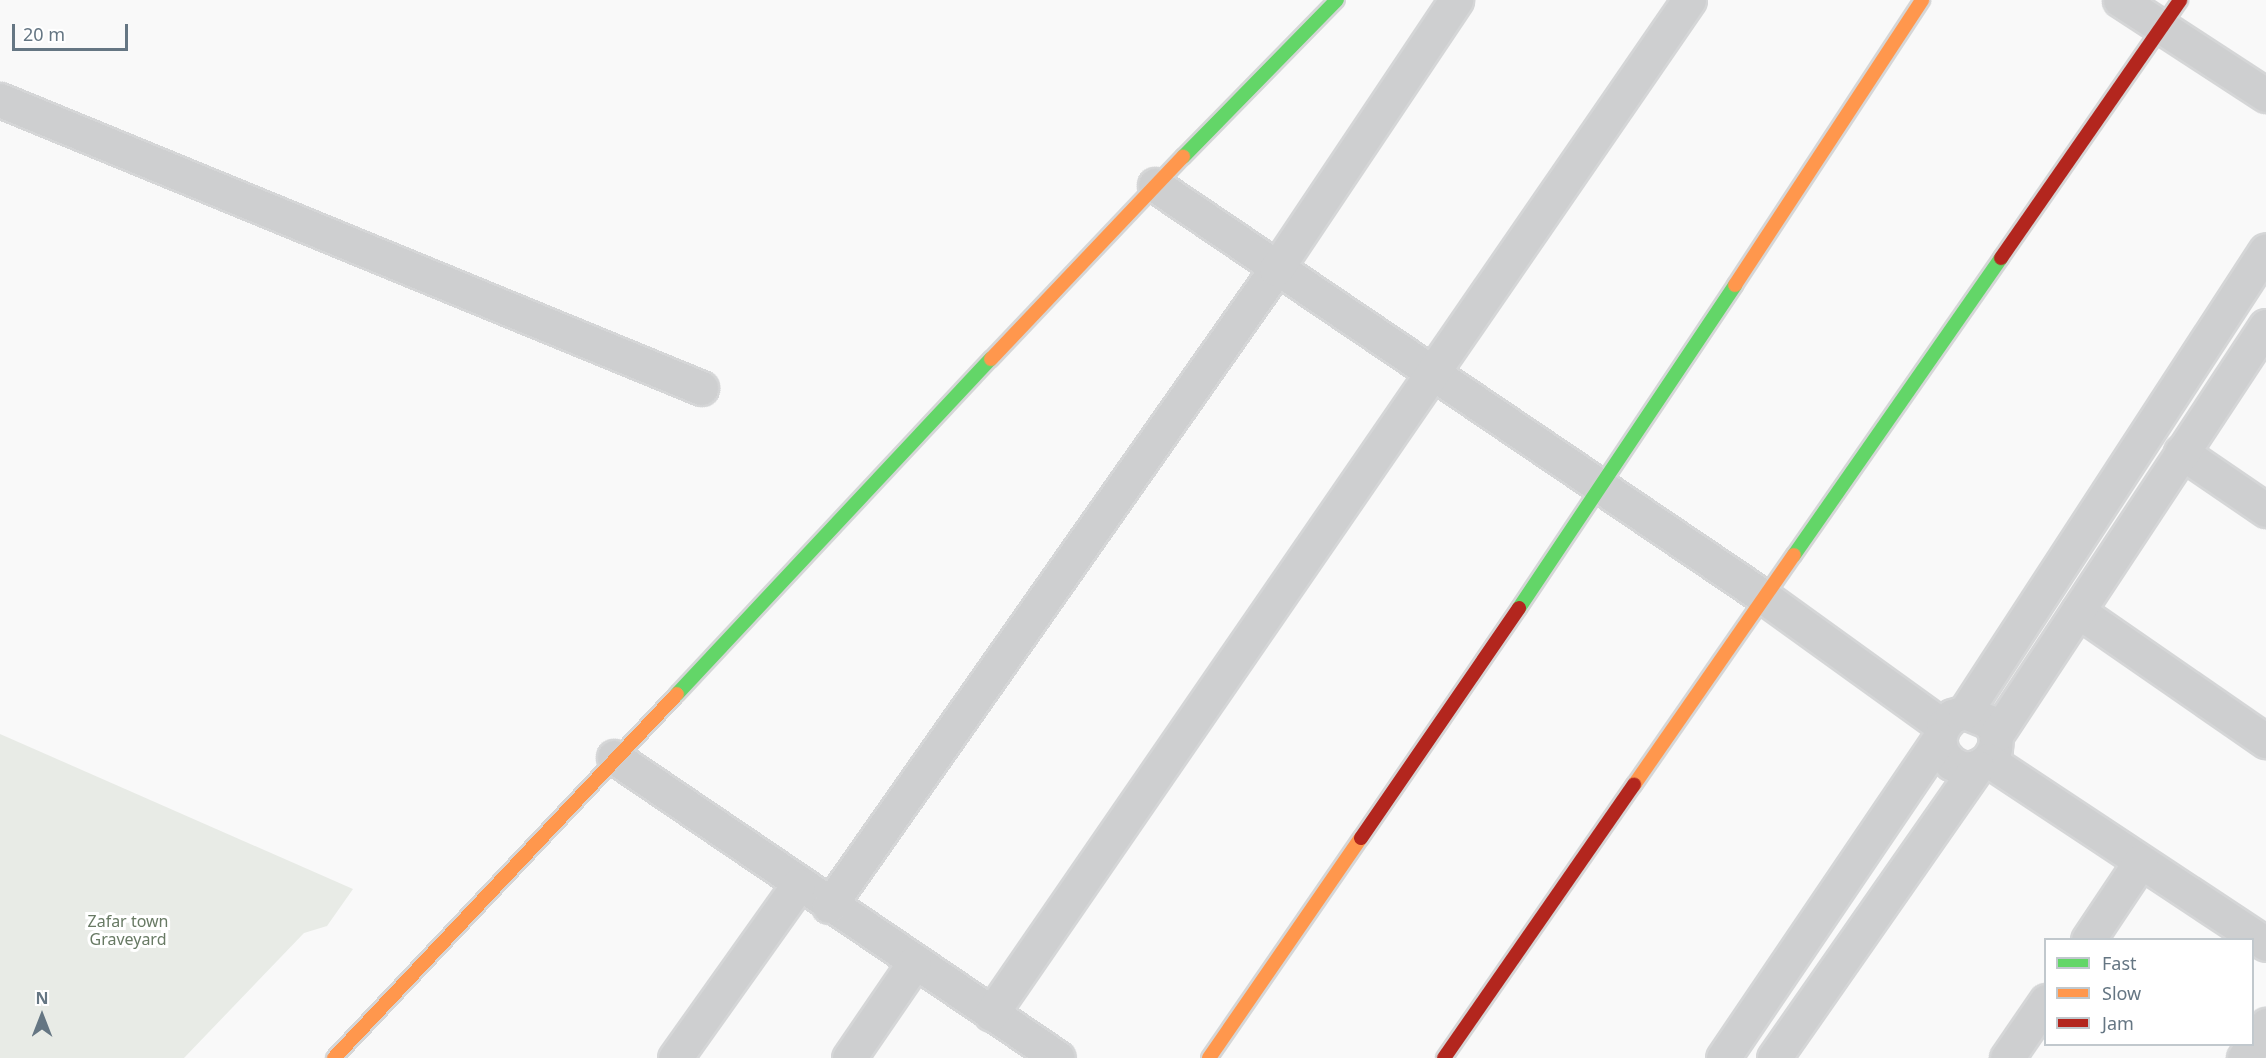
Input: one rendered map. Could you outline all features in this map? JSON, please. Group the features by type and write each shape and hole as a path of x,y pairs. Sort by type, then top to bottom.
{"street":[{"path":"334,1058 614,757 1155,185 1337,0"},
{"path":"829,906 1276,269 1456,0"},
{"path":"991,1014 1430,373 1689,0"},
{"path":"1209,1058 1602,488 1922,0"},
{"path":"2120,0 2171,13 2266,95"},
{"path":"1444,1058 2171,13"},
{"path":"0,100 701,388"},
{"path":"1155,185 1764,597 1949,726 1990,722 1987,754"},
{"path":"1723,1058 1949,726 2266,250"},
{"path":"1774,1058 1987,754 2181,452 2266,326"},
{"path":"2181,452 2266,510"},
{"path":"2078,611 2266,741"},
{"path":"1949,726 1942,753 1951,764 1963,769 1987,754"},
{"path":"1987,754 2140,862 2266,944"},
{"path":"614,757 798,885 991,1014 1043,1054"},
{"path":"2089,938 2140,862"},
{"path":"675,1058 798,885"},
{"path":"849,1058 914,963"},
{"path":"2007,1058 2044,1004"},
{"path":"2254,1043 2266,1025"}],"green space":[{"name":"Zafar town Graveyard","path":"0,734 353,889 327,926 304,933 184,1058 0,1058"}],"traffic: fast":[{"path":"1183,157 1337,0"},
{"path":"1794,555 2001,258"},
{"path":"1519,608 1735,285"},
{"path":"677,694 991,359"}],"traffic: slow":[{"path":"1735,285 1922,0"},
{"path":"991,359 1183,157"},
{"path":"1634,785 1794,555"},
{"path":"334,1058 677,694"},
{"path":"1209,1058 1361,838"}],"traffic: jam":[{"path":"2001,258 2180,0"},
{"path":"1361,838 1519,608"},
{"path":"1444,1058 1634,785"}]}
